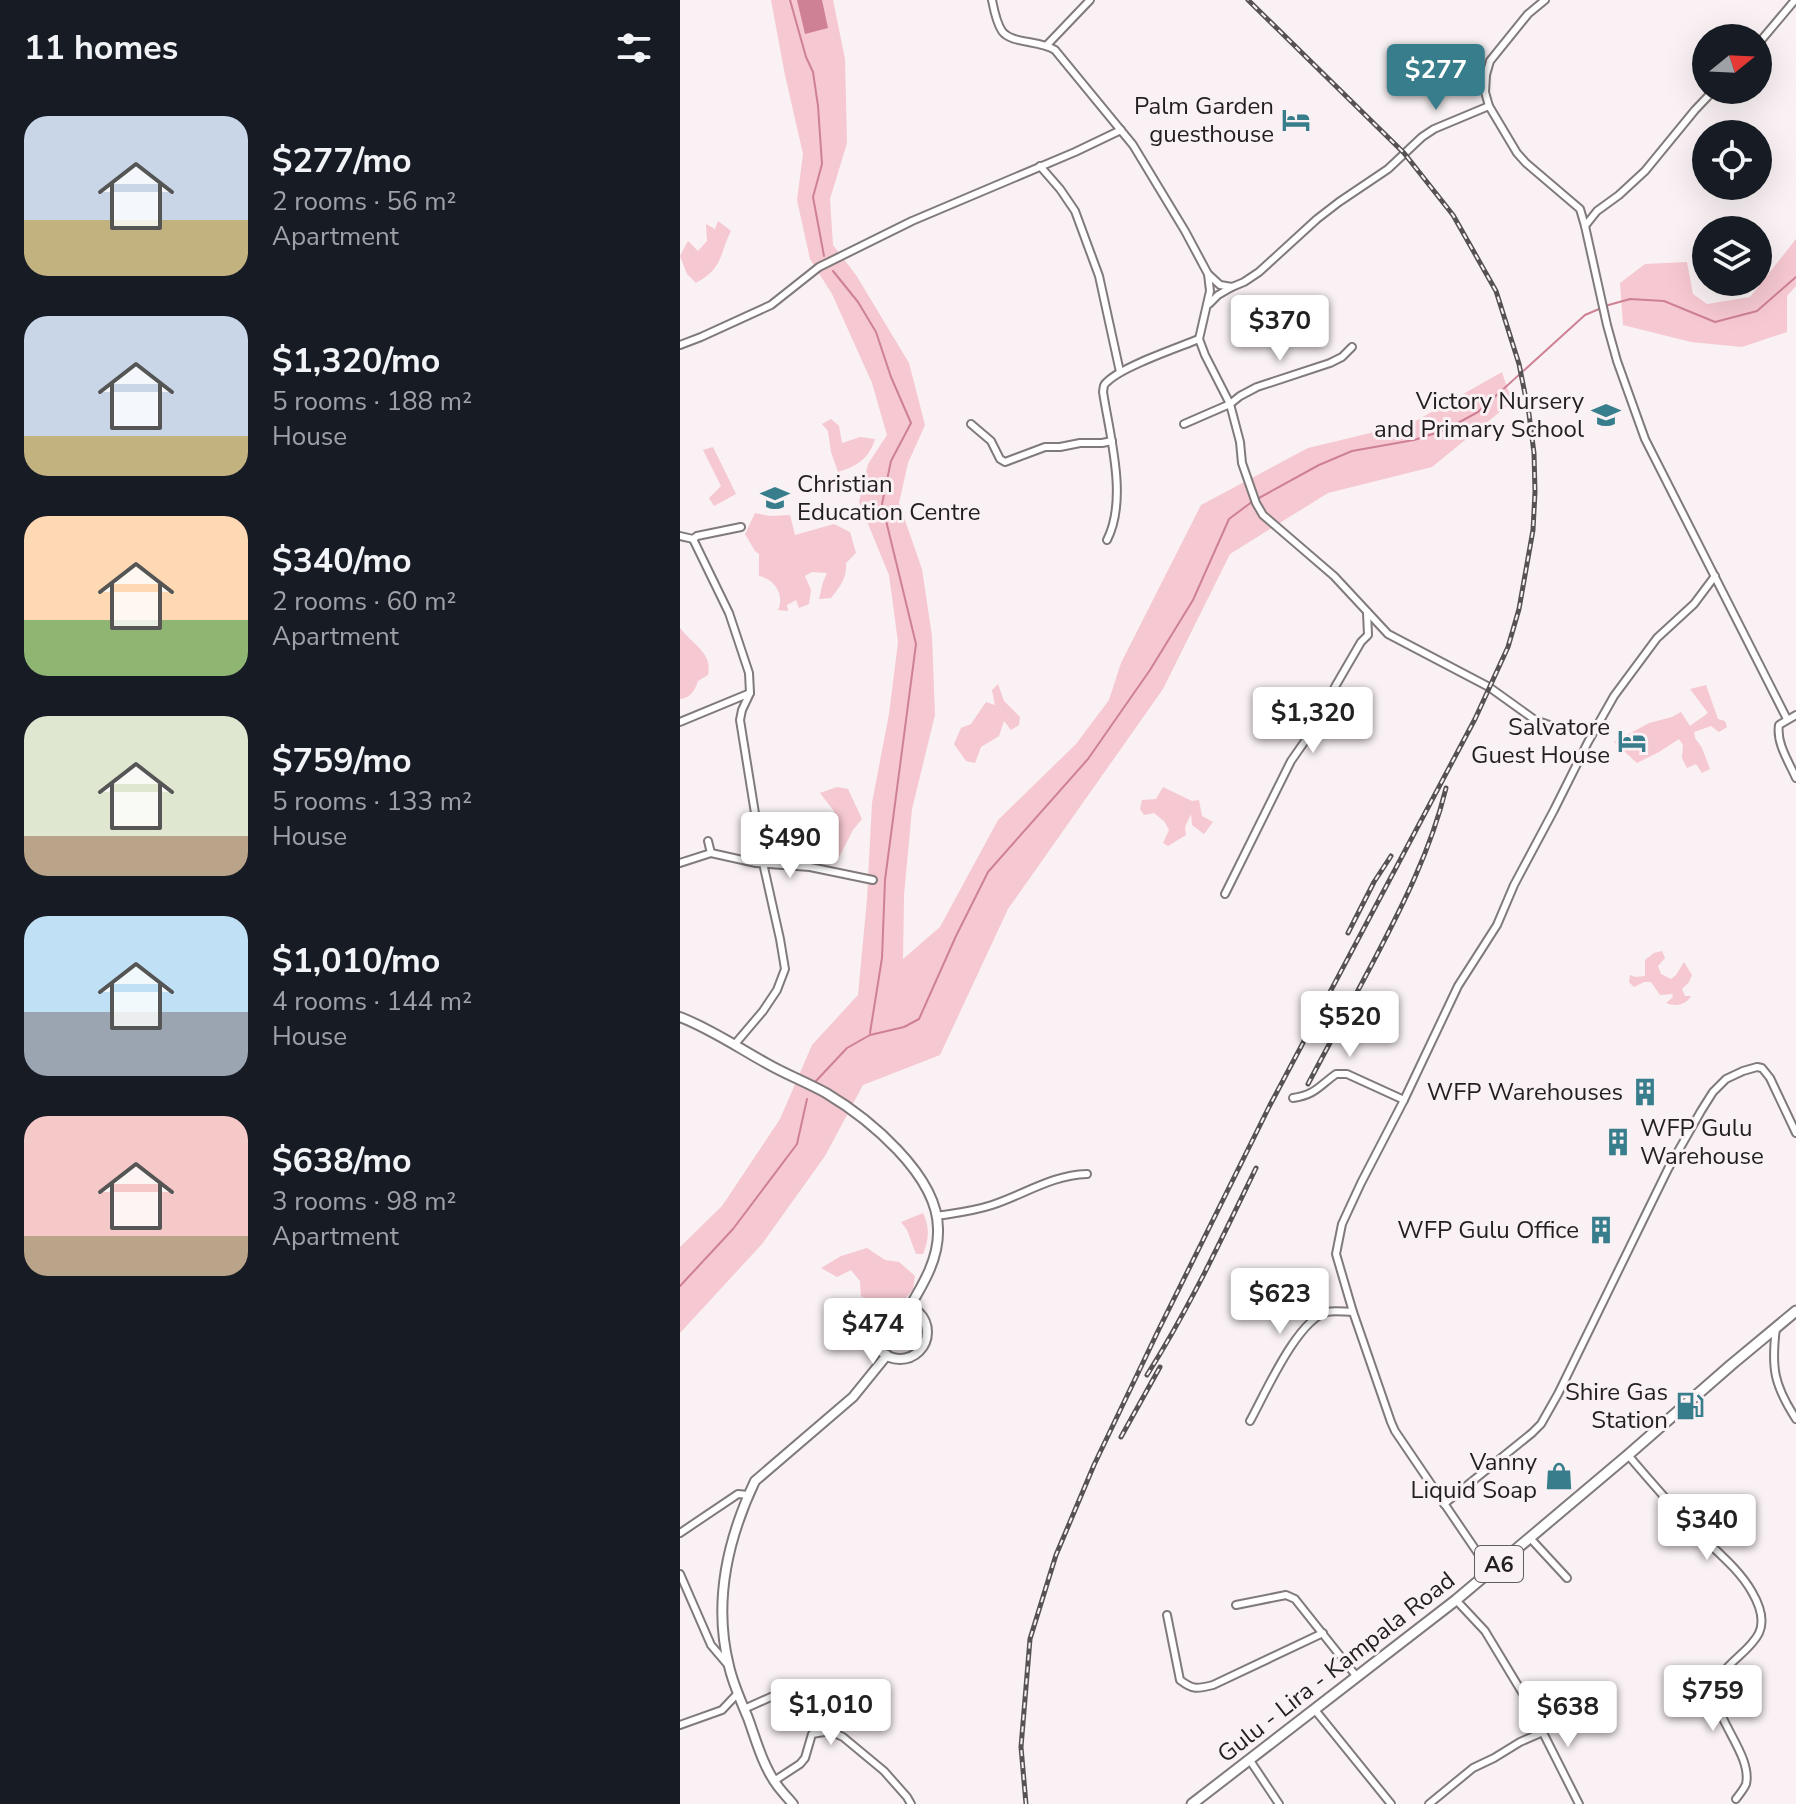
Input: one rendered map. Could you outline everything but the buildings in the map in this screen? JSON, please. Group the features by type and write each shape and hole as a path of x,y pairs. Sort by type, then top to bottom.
{"main road":[{"name":"Gulu - Lira - Kampala Road","path":"1192,1804 1456,1600 1796,1311"}],"street":[{"path":"992,0 1004,34 1055,50 1133,145 1208,274 1220,285 1232,287"},
{"path":"1047,45 1090,0"},
{"path":"1545,0 1528,14 1490,61 1485,92 1489,106 1509,142 1526,163 1580,209 1607,325 1645,439 1787,719"},
{"path":"1772,27 1795,0"},
{"path":"1585,226 1597,211 1645,171 1701,104"},
{"path":"1207,306 1218,295 1259,272 1317,219 1388,169 1422,137 1489,106"},
{"path":"680,345 771,305 819,267 934,210 1121,130"},
{"path":"1040,166 1075,211 1099,276 1120,372"},
{"path":"1580,209 1597,211"},
{"path":"1208,274 1210,291 1199,339 1230,404 1242,463 1263,515 1334,576 1388,634 1489,687 1535,720 1555,727 1593,732"},
{"path":"1107,540 1116,513 1115,458 1103,392 1106,382 1120,372 1199,339"},
{"path":"1184,424 1230,404 1257,387 1330,363 1352,347"},
{"path":"971,424 991,441 1000,459 1005,462 1045,447 1112,441"},
{"path":"680,536 693,539 706,533 741,527"},
{"path":"693,539 729,613 749,673 750,693 740,720 763,863 785,969 777,990 735,1044"},
{"path":"1490,1571 1395,1431 1336,1254 1339,1235 1361,1183 1458,986 1497,925 1514,885 1593,732 1614,696 1657,638 1694,604 1715,576"},
{"path":"1367,612 1368,635"},
{"path":"1225,894 1291,761 1312,731 1361,642 1368,635 1388,634"},
{"path":"680,722 750,693"},
{"path":"1796,715 1779,725 1778,733 1796,778"},
{"path":"708,841 711,853"},
{"path":"680,863 711,853 763,863 810,867 873,880"},
{"path":"680,1017 824,1092 866,1120 919,1175 933,1198 938,1227 937,1250 909,1308"},
{"path":"1444,1504 1541,1424 1668,1169 1719,1084 1743,1071 1762,1068 1770,1078 1796,1133"},
{"path":"1293,1098 1317,1091 1336,1074 1347,1074 1404,1100"},
{"path":"937,1216 979,1210 1045,1182 1072,1174 1087,1174"},
{"path":"904,1305 909,1308 917,1311 925,1322 927,1336 921,1350 910,1358 896,1360 883,1354 874,1342 873,1328 878,1315 890,1307 904,1305"},
{"path":"1250,1421 1284,1359 1311,1320 1327,1312 1353,1312"},
{"path":"1776,1328 1774,1369 1778,1388 1796,1419"},
{"path":"793,1804 774,1781 729,1666 723,1636 722,1592 727,1558 755,1481 853,1397 887,1355"},
{"path":"1628,1455 1743,1578 1758,1605 1762,1624 1760,1631 1719,1676 1715,1697 1745,1768 1746,1784 1736,1799"},
{"path":"680,1533 738,1494 748,1495"},
{"path":"1530,1538 1567,1578"},
{"path":"680,1574 711,1645 729,1666"},
{"path":"1236,1605 1286,1595 1295,1599 1357,1677"},
{"path":"1456,1600 1485,1631 1526,1699 1579,1804"},
{"path":"1167,1615 1180,1680 1198,1689 1213,1685 1323,1633"},
{"path":"680,1725 722,1710 738,1693"},
{"path":"744,1709 773,1696"},
{"path":"1315,1710 1391,1804"},
{"path":"774,1781 800,1764 812,1734 830,1731 843,1737 884,1771 911,1804"},
{"path":"1429,1804 1473,1768 1543,1732"},
{"path":"1249,1759 1279,1804"}],"shaded area":[{"path":"771,0 833,0 845,59 847,143 830,199 833,245 856,275 909,363 925,425 908,463 899,503 922,569 932,636 935,715 912,809 904,895 903,959 940,927 998,820 1076,744 1109,700 1121,663 1201,505 1308,448 1412,423 1502,372 1512,402 1432,467 1328,493 1230,554 1163,689 1008,909 940,1055 863,1085 825,1156 762,1244 680,1333 680,1247 722,1206 780,1119 812,1045 858,995 872,803 889,714 898,642 889,575 859,502 868,464 887,435 872,383 832,294 810,259 797,200 803,154"},
{"path":"797,0 822,0 828,28 805,34"},
{"path":"718,221 731,231 716,266 696,283 687,274 680,256 688,241 698,251 707,241 706,224 715,229"},
{"path":"1796,239 1796,286 1787,296 1787,332 1742,347 1691,342 1623,325 1620,283 1645,264 1687,262 1692,296 1707,304 1751,296 1772,296 1772,269"},
{"path":"831,419 839,426 842,443 860,437 875,439 861,461 838,472 828,431 822,424"},
{"path":"713,447 736,494 714,506 709,498 721,486 703,450"},
{"path":"755,513 790,515 795,535 834,524 850,532 856,553 846,563 844,578 831,598 819,599 827,573 812,572 805,576 811,590 809,604 799,608 796,600 787,605 788,611 778,610 780,599 777,588 770,580 759,576 759,554 745,534"},
{"path":"680,628 705,655 709,667 708,675 698,681 692,693 680,699"},
{"path":"998,684 1004,701 1020,717 1019,725 1011,730 1004,721 999,736 981,747 975,763 966,761 954,744 961,728 971,724 986,702 995,705 992,690"},
{"path":"1706,685 1718,719 1725,721 1727,727 1719,732 1711,726 1694,732 1710,769 1702,773 1696,764 1687,768 1679,739 1637,763 1614,742 1649,723 1681,712 1690,726 1708,713 1690,689"},
{"path":"837,787 848,789 862,819 836,863 826,856 823,844 834,821 834,811 820,793"},
{"path":"1163,787 1192,801 1199,800 1202,816 1213,822 1204,834 1192,825 1191,814 1185,827 1186,835 1168,846 1163,843 1169,830 1164,821 1154,813 1144,815 1140,809 1142,800 1156,799"},
{"path":"1662,951 1665,958 1658,966 1661,974 1671,979 1684,962 1692,975 1682,989 1685,996 1691,996 1683,1003 1666,1003 1673,997 1672,994 1660,995 1651,982 1634,987 1629,982 1630,975 1645,976 1645,960"},
{"path":"923,1213 928,1229 927,1238 923,1254 916,1254 901,1222"},
{"path":"867,1248 885,1260 899,1262 915,1276 913,1289 894,1313 861,1296 860,1281 851,1270 837,1277 821,1268 841,1256"}],"waterway":[{"path":"790,0 813,72 818,106 822,164 813,197 824,256"},
{"path":"833,271 858,302 876,332 911,423 891,461 882,504 916,644 885,880 882,958 870,1033"},
{"path":"1605,306 1630,299 1664,301 1715,322 1757,311 1796,277"},
{"path":"1259,498 1352,451 1414,440 1445,430 1478,412 1585,315 1599,309"},
{"path":"816,1081 847,1048 870,1035 904,1027 919,1019 988,872 1088,759 1150,670 1193,600 1229,519 1253,501"},
{"path":"680,1286 733,1229 797,1144 807,1099"}],"railway":[{"path":"1026,1804 1021,1747 1030,1639 1056,1555 1094,1465 1270,1105 1475,719 1508,647 1519,609 1533,530 1534,453 1529,414 1519,364 1496,291 1453,215 1404,153 1248,0"},
{"path":"1308,1084 1405,900 1424,856 1446,788"},
{"path":"1348,933 1391,856"},
{"path":"1147,1375 1191,1299 1256,1168"},
{"path":"1121,1437 1160,1367"}],"place":[{"name":"Palm Garden guesthouse","path":"1296,120"},
{"name":"Victory Nursery and Primary School","path":"1606,415"},
{"name":"Christian Education Centre","path":"775,498"},
{"name":"Salvatore Guest House","path":"1632,741"},
{"name":"WFP Warehouses","path":"1645,1092"},
{"name":"WFP Gulu Warehouse","path":"1618,1142"},
{"name":"WFP Gulu Office","path":"1601,1230"},
{"name":"Shire Gas Station","path":"1690,1406"},
{"name":"Vanny Liquid Soap","path":"1559,1476"}]}
